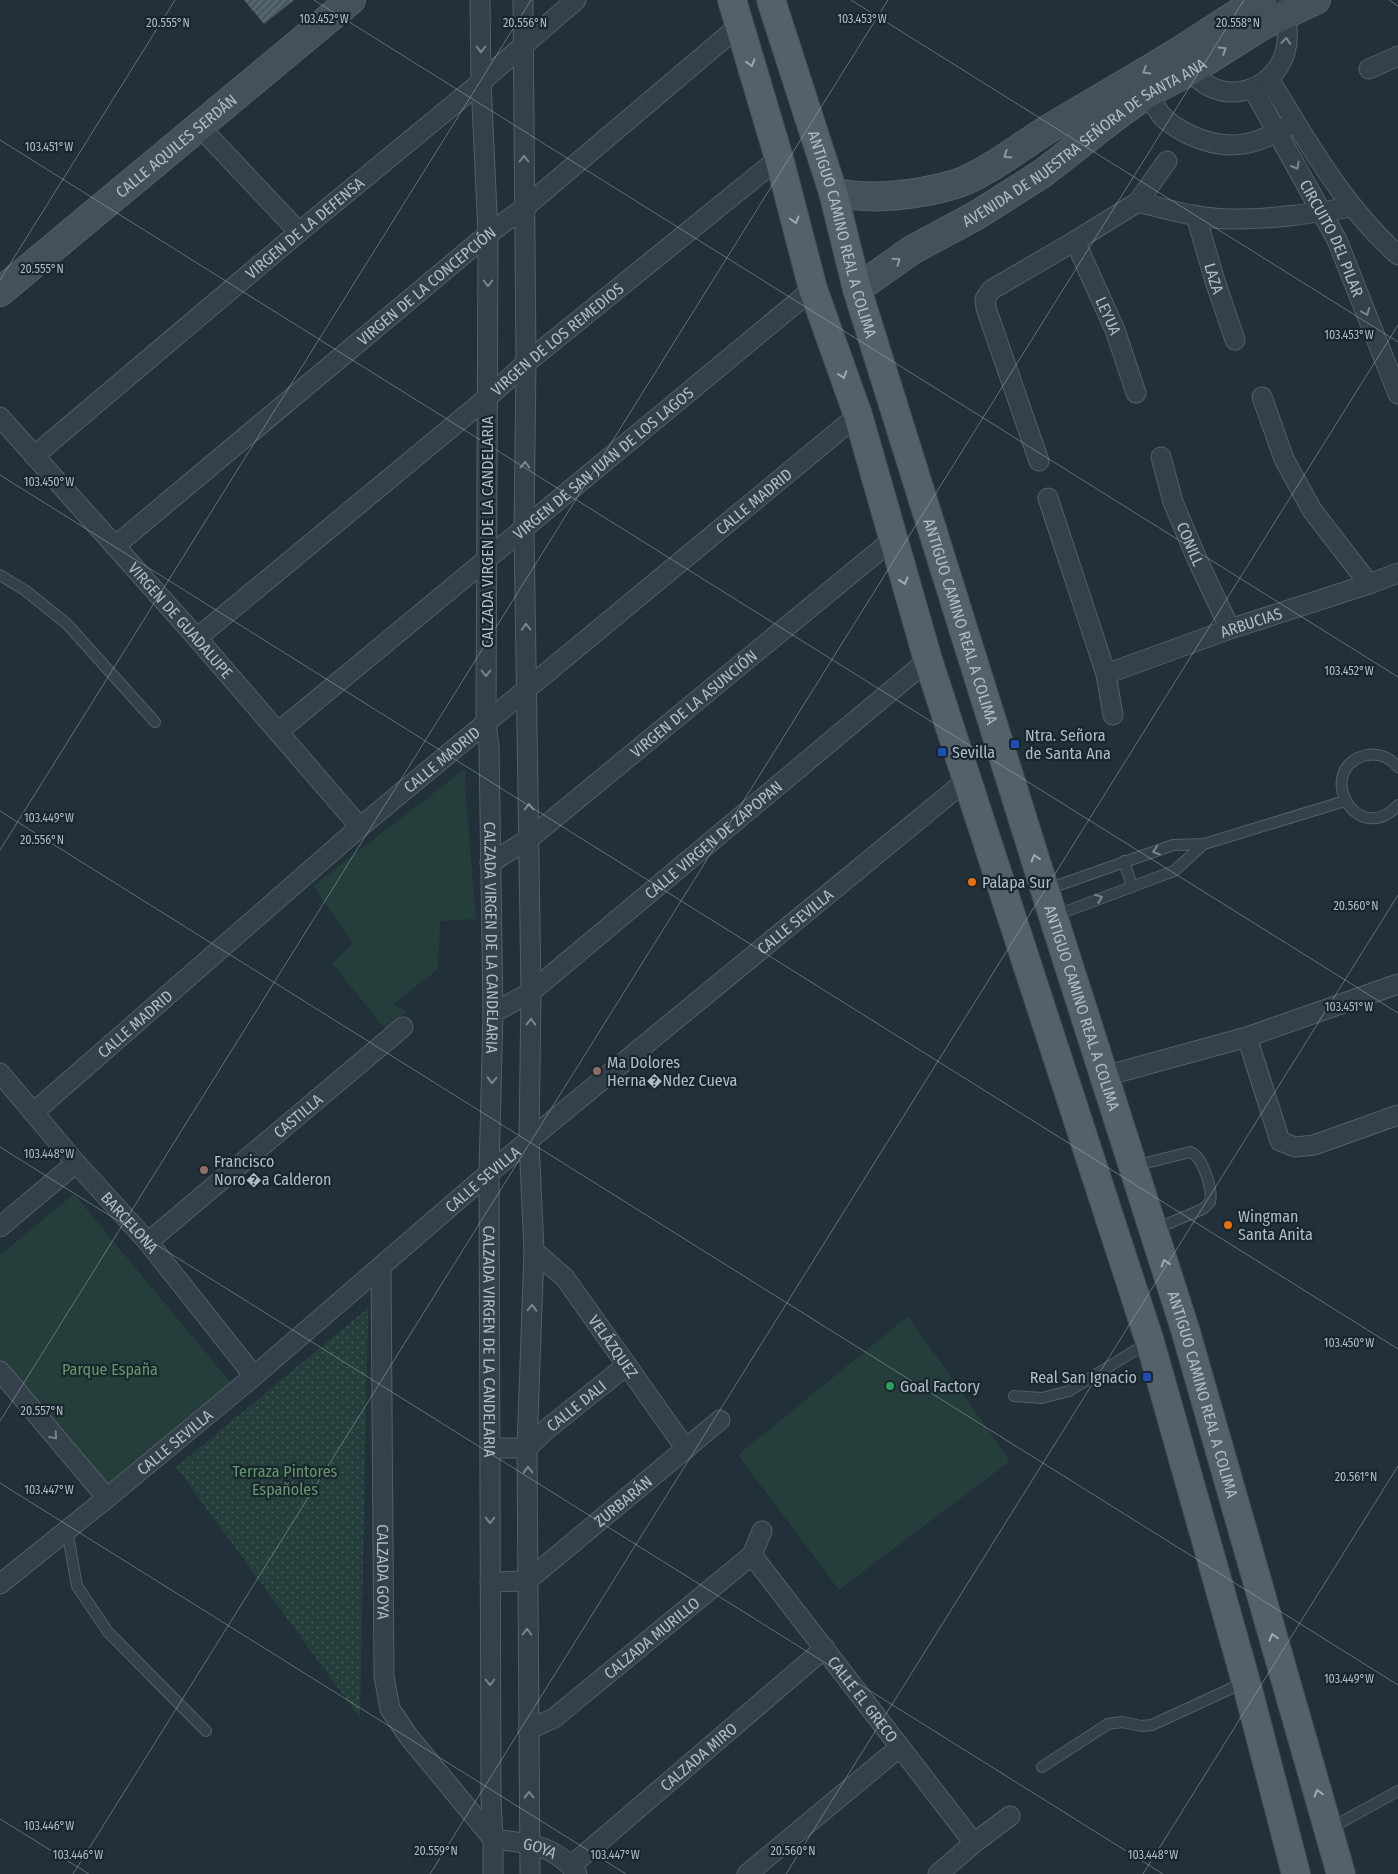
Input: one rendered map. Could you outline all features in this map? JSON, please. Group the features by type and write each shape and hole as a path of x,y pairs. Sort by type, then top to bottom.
{"main road":[{"name":"ANTIGUO CAMINO REAL A COLIMA","path":"771,0 833,192 857,289 1053,916 1106,1076 1188,1338 1341,1874"},
{"path":"736,12 779,158 813,289 858,415 892,540 928,660 1150,1342 1246,1682 1296,1874"}],"street":[{"name":"CALLE AQUILES SERDÁN","path":"0,292 351,0"},
{"name":"CALZADA VIRGEN DE LA CANDELARIA","path":"480,0 481,82 488,234 486,723 489,747 494,1013 489,1173 491,1798 494,1840 493,1874"},
{"path":"523,0 526,363 524,529 528,688 531,992 529,1141 534,1251 527,1448 530,1874"},
{"name":"VIRGEN DE LA DEFENSA","path":"34,456 299,232 481,82 576,0"},
{"name":"AVENIDA DE NUESTRA SEÑORA DE SANTA ANA","path":"833,192 853,196 877,197 933,189 957,183 974,176 1048,129 1185,61 1263,25 1273,5 1316,0"},
{"path":"1185,61 1203,84 1216,91 1234,93 1261,84 1280,64 1287,46 1287,28 1273,5"},
{"name":"VIRGEN DE LA CONCEPCIÓN","path":"116,546 488,234 524,208 736,12"},
{"path":"1369,69 1398,56"},
{"name":"AVENIDA DE NUESTRA SEÑORA DE SANTA ANA","path":"857,289 912,250 956,228 1043,173 1148,93 1185,61"},
{"name":"CIRCUITO DEL PILAR","path":"1261,84 1294,121 1352,207 1398,255"},
{"name":"CIRCUITO DEL PILAR","path":"1261,84 1276,132 1337,240 1398,394"},
{"path":"1148,93 1162,117 1182,131 1200,140 1223,146 1261,140 1294,121"},
{"path":"199,126 299,232"},
{"path":"1048,129 1066,154"},
{"name":"VIRGEN DE LOS REMEDIOS","path":"198,638 488,397 526,363 779,158"},
{"path":"1039,461 986,308 985,299 991,290 1138,202 1167,160"},
{"path":"1138,202 1196,216 1236,220 1322,212 1352,207"},
{"name":"LAZA","path":"1196,216 1235,340"},
{"name":"LEYUA","path":"1075,241 1115,330 1136,394"},
{"name":"VIRGEN DE SAN JUAN DE LOS LAGOS","path":"278,732 813,289"},
{"path":"1262,397 1284,459 1312,510 1369,584"},
{"name":"CALLE MADRID","path":"34,1112 360,827 858,415"},
{"name":"VIRGEN DE GUADALUPE","path":"0,417 198,638 360,827"},
{"name":"CONILL","path":"1161,457 1173,502 1230,629"},
{"path":"1048,498 1106,674 1113,715"},
{"name":"VIRGEN DE LA ASUNCIÓN","path":"490,863 529,839 892,540"},
{"name":"ARBUCIAS","path":"1106,674 1230,629 1369,584 1398,572"},
{"name":"CALLE VIRGEN DE ZAPOPAN","path":"494,1013 531,992 928,660"},
{"name":"CALLE SEVILLA","path":"0,1584 254,1376 489,1173 968,780"},
{"path":"1106,1076 1247,1037 1398,984"},
{"name":"CASTILLA","path":"148,1242 403,1027"},
{"path":"1247,1037 1280,1140 1295,1148 1314,1145 1398,1115"},
{"name":"BARCELONA","path":"0,1073 76,1163 148,1242 254,1376"},
{"path":"0,1227 76,1163"},
{"name":"VELÁZQUEZ","path":"534,1251 565,1278 686,1449"},
{"name":"CALZADA GOYA","path":"381,1267 384,1676 390,1709 404,1730 494,1840"},
{"name":"CALLE DALI","path":"527,1448 547,1429 628,1365"},
{"path":"0,1371 107,1498"},
{"name":"ZURBARÁN","path":"527,1581 720,1420"},
{"path":"490,1448 527,1448"},
{"name":"CALZADA MURILLO","path":"528,1730 554,1718 752,1555 762,1531"},
{"name":"CALLE EL GRECO","path":"752,1555 974,1843"},
{"path":"490,1582 527,1581"},
{"name":"CALZADA MIRO","path":"574,1870 825,1648"},
{"path":"747,1874 900,1747"},
{"path":"938,1874 974,1843 1010,1816"},
{"name":"GOYA","path":"494,1840 530,1844 553,1851 574,1870"}],"lane":[{"path":"0,575 26,591 67,624 156,722"},
{"path":"1398,767 1386,757 1369,755 1353,761 1343,776 1342,784 1345,801 1355,812 1370,818 1385,815 1398,805"},
{"path":"1045,890 1124,861 1173,846 1204,844 1345,801"},
{"path":"1053,916 1174,871 1204,844"},
{"path":"1124,861 1132,886"},
{"path":"1134,1166 1190,1152 1195,1153 1201,1161 1210,1192 1210,1202 1203,1209 1154,1230"},
{"path":"1014,1396 1042,1398 1069,1391 1150,1342"},
{"path":"68,1530 77,1586 108,1632 206,1731"},
{"path":"1042,1767 1108,1724 1122,1722 1141,1726 1152,1725 1246,1682"},
{"path":"1328,1830 1398,1791"}],"green space":[{"path":"466,768 465,785 476,919 440,921 438,969 393,1004 406,1012 385,1029 332,963 353,943 313,886"},
{"name":"Parque España","path":"74,1194 236,1389 102,1498 0,1362 0,1255"},
{"name":"Terraza Pintores Españoles","path":"368,1309 360,1718 176,1467"},
{"name":"Goal Factory","path":"908,1316 1010,1461 839,1590 738,1455"}],"building":[{"path":"244,0 294,0 264,24"}],"place":[{"name":"Ntra. Señora de Santa Ana","path":"1015,744"},
{"name":"Sevilla","path":"942,752"},
{"name":"Palapa Sur","path":"972,882"},
{"name":"Ma Dolores Herna�Ndez Cueva","path":"597,1071"},
{"name":"Francisco Noro�a Calderon","path":"204,1170"},
{"name":"Wingman Santa Anita","path":"1228,1225"},
{"name":"Real San Ignacio","path":"1147,1377"},
{"name":"Goal Factory","path":"890,1386"}]}
